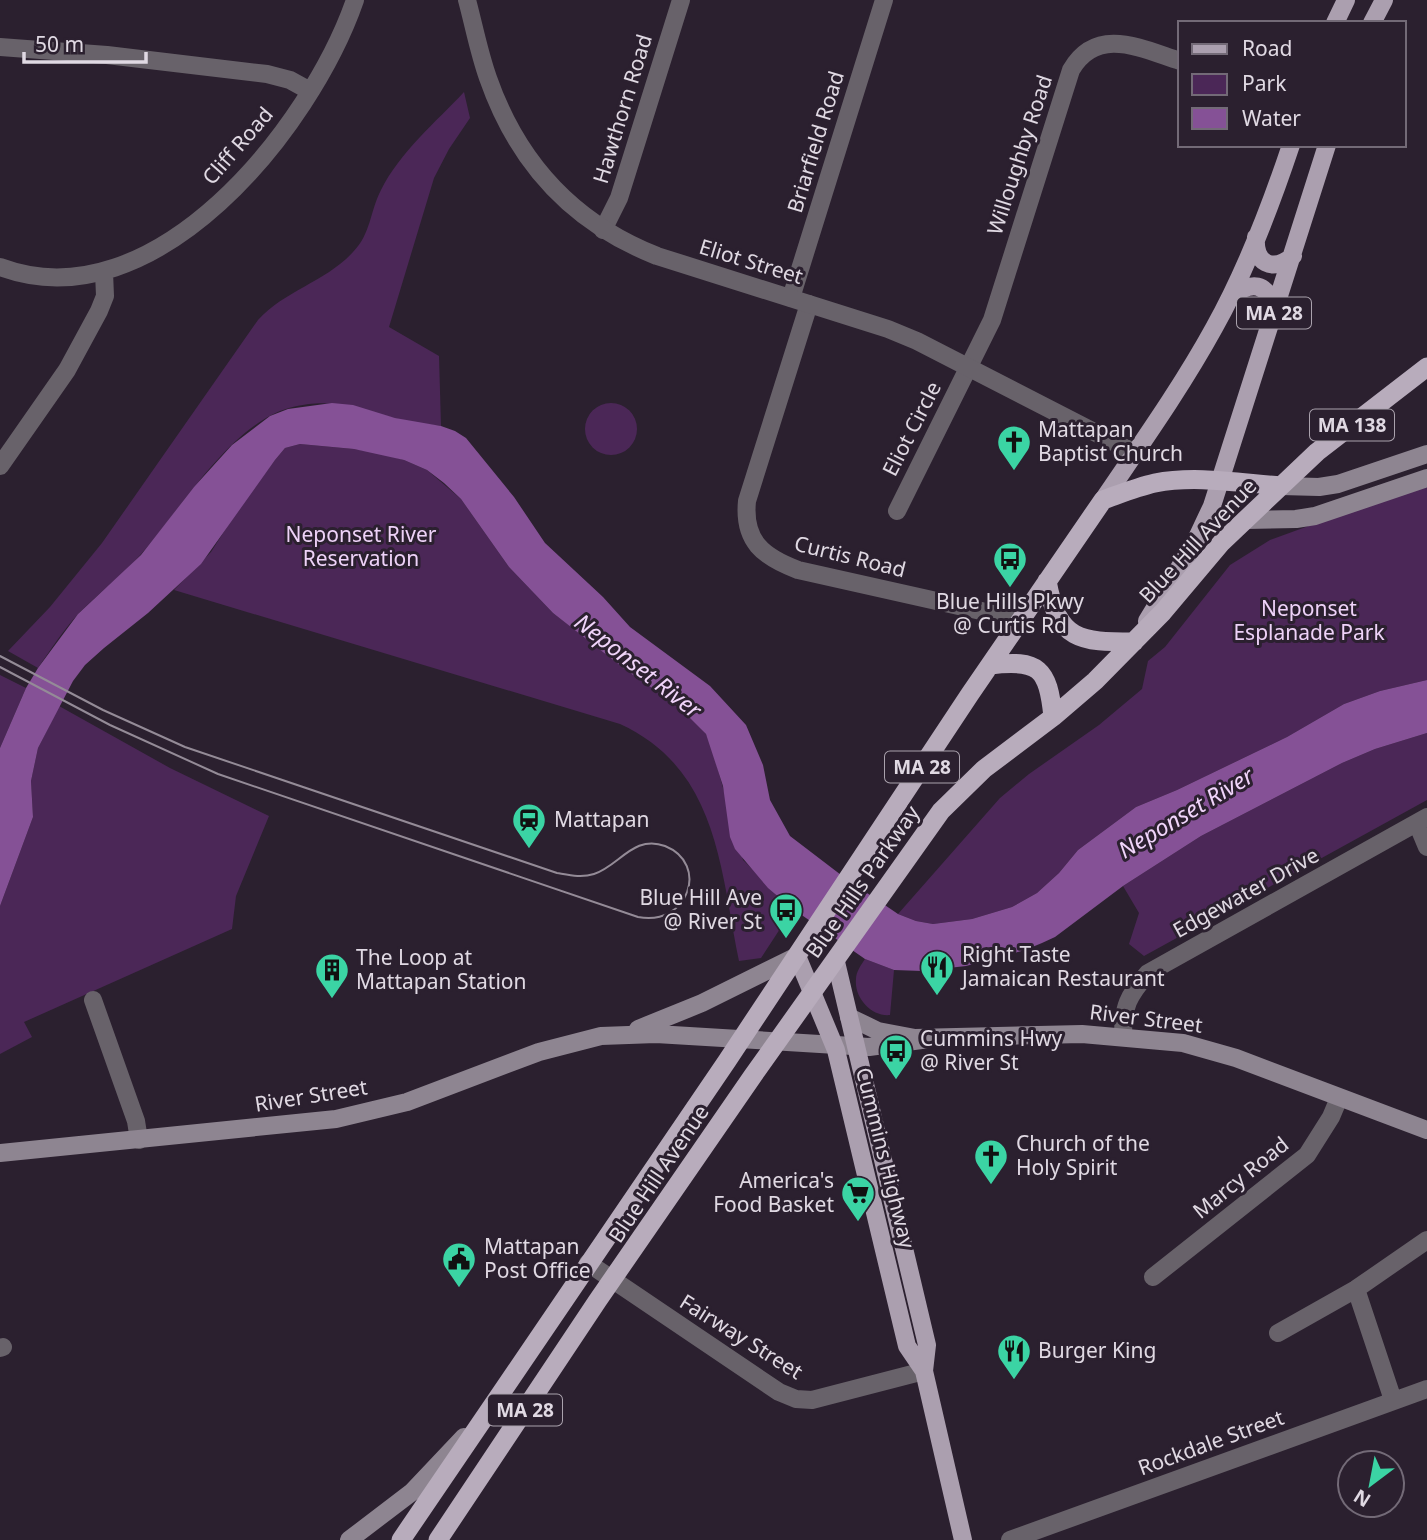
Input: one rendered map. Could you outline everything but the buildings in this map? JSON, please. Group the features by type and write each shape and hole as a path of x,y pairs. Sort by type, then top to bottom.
{"highway":[{"name":"Blue Hill Avenue","path":"1134,642 1222,542 1281,486 1317,453 1427,367"},
{"path":"1103,500 1154,483 1179,481 1281,486"},
{"name":"Blue Hills Parkway","path":"741,1040 1103,500"},
{"path":"1047,582 1055,612 1072,633 1094,641 1134,642"},
{"name":"Blue Hills Parkway","path":"777,1043 935,818 954,796 984,769 1053,717 1095,681 1134,642"},
{"path":"990,665 1024,663 1039,671 1048,683 1053,717"},
{"name":"Blue Hill Avenue","path":"401,1540 741,1040"},
{"name":"Blue Hill Avenue","path":"438,1540 777,1043"},
{"path":"426,1503 451,1520"}],"main road":[{"path":"1336,21 1346,0"},
{"path":"1373,21 1384,0"},
{"name":"Blue Hills Parkway","path":"1103,500 1185,378 1230,296 1290,147"},
{"name":"Blue Hills Parkway","path":"1134,642 1195,542 1212,506 1326,147"},
{"path":"1256,237 1257,253 1264,262 1275,265 1293,256"},
{"path":"1230,296 1241,289 1259,287 1266,290 1275,308"},
{"path":"1281,486 1319,487 1338,484 1427,454"},
{"path":"1245,520 1315,516 1427,478"},
{"name":"River Street","path":"0,1153 287,1125 362,1113 428,1095 555,1047 617,1034 678,1014 802,948"},
{"name":"Cummins Highway","path":"802,948 813,993 835,1046 907,1346 924,1371"},
{"name":"Cummins Highway","path":"836,962 927,1345 924,1371 963,1540"},
{"name":"River Street","path":"849,1017 878,1031 904,1038 1082,1034 1170,1041 1208,1049 1253,1064 1427,1130"},
{"name":"River Street","path":"617,1034 656,1034 856,1047 890,1046 929,1039"},
{"name":"Blue Hill Avenue","path":"349,1540 412,1492 488,1411"}],"street":[{"name":"Cliff Road","path":"0,267 44,276 103,272 160,248 205,215 274,142 310,90 338,39 355,0"},
{"name":"Eliot Street","path":"467,0 487,77 514,135 530,162 554,190 580,214 603,230 657,256 903,335 1135,453"},
{"name":"Hawthorn Road","path":"603,230 619,198 681,0"},
{"name":"Briarfield Road","path":"791,298 884,0"},
{"name":"Willoughby Road","path":"969,367 992,320 1071,70 1077,60 1096,46 1116,43 1178,60"},
{"path":"0,47 107,55 267,74 290,80 310,90"},
{"path":"0,466 66,370 99,311 105,296 103,272"},
{"name":"Curtis Road","path":"809,304 747,500 747,518 753,540 769,557 798,570 1021,620"},
{"name":"Eliot Circle","path":"897,511 969,367"},
{"path":"1422,820 1427,847"},
{"name":"Edgewater Drive","path":"1124,1036 1124,1012 1138,985 1148,973 1422,820"},
{"path":"93,1000 136,1121 139,1140"},
{"name":"Marcy Road","path":"1153,1278 1307,1155 1331,1117 1339,1098"},
{"path":"1278,1333 1356,1289 1427,1240"},
{"name":"Fairway Street","path":"587,1263 779,1392 796,1399 820,1398 924,1371"},
{"path":"1356,1289 1393,1400"},
{"name":"Rockdale Street","path":"1010,1540 1427,1390"}],"green space":[{"path":"464,92 470,118 434,178 389,327 439,356 441,426 357,408 319,403 289,408 267,417 247,432 208,470 142,553 74,619 38,668 8,651 50,607 102,543 258,320 280,301 331,271 353,252 367,230 381,190 398,163"},
{"path":"611,403 621,405 629,411 635,419 635,439 629,447 621,453 611,455 601,453 593,447 587,439 585,429 587,419 593,411 601,405"},
{"name":"Neponset River Reservation","path":"300,444 379,453 427,470 461,499 509,567 553,613 692,718 706,734 712,748 743,860 793,909 761,958 739,961 719,857 709,824 696,794 677,767 652,743 620,724 174,590 211,552 239,508 285,448"},
{"name":"Neponset Esplanade Park","path":"1427,487 1427,680 1380,691 1344,704 1287,737 1136,807 1078,850 1059,873 1037,893 1012,907 972,919 933,924 898,914 1000,798 1029,774 1099,725 1142,689 1148,661 1165,647 1230,565 1270,540"},
{"path":"0,675 26,688 0,748"},
{"path":"59,706 170,768 269,816 236,896 232,929 24,1022 32,1037 0,1054 0,906 33,817 31,781 38,748"},
{"path":"1427,733 1427,800 1144,956 1129,944 1139,913 1123,886 1201,836 1342,763 1375,749"},
{"path":"865,959 894,970 890,1015 883,1015 871,1009 858,993 856,976"}],"water":[{"name":"Neponset River","path":"332,403 353,405 395,418 441,426 466,438 514,497 545,543 603,597 630,627 710,686 746,725 763,765 770,800 790,836 898,914 916,921 933,924 972,919 1012,907 1037,893 1059,873 1078,850 1136,807 1287,737 1344,704 1380,691 1427,680 1427,733 1375,749 1342,763 1201,836 1123,886 1055,937 1042,943 966,966 922,971 894,970 865,959 793,909 768,888 735,849 730,837 723,786 706,734 678,706 626,670 553,613 509,567 461,499 444,483 427,470 404,460 354,449 300,444 285,448 275,460 201,564 148,613 85,665 73,681 38,748 31,781 33,817 0,906 0,748 26,688 38,668 78,614 141,555 194,487 232,445 270,416 288,409"}],"tram line":[{"path":"0,656 103,710 185,747 557,873 580,876 594,874 636,847 654,843 665,846 679,855 687,866 687,892 680,904 670,913 655,918 638,917 218,774 110,725 0,667"}],"place":[{"name":"Mattapan Baptist Church","path":"1014,472"},
{"name":"Blue Hills Pkwy @ Curtis Rd","path":"1010,589"},
{"name":"Mattapan","path":"529,850"},
{"name":"Blue Hill Ave @ River St","path":"786,940"},
{"name":"Right Taste Jamaican Restaurant","path":"937,997"},
{"name":"The Loop at Mattapan Station","path":"332,1000"},
{"name":"Cummins Hwy @ River St","path":"896,1081"},
{"name":"Church of the Holy Spirit","path":"991,1186"},
{"name":"America's Food Basket","path":"858,1223"},
{"name":"Mattapan Post Office","path":"459,1289"},
{"name":"Burger King","path":"1014,1381"}]}
